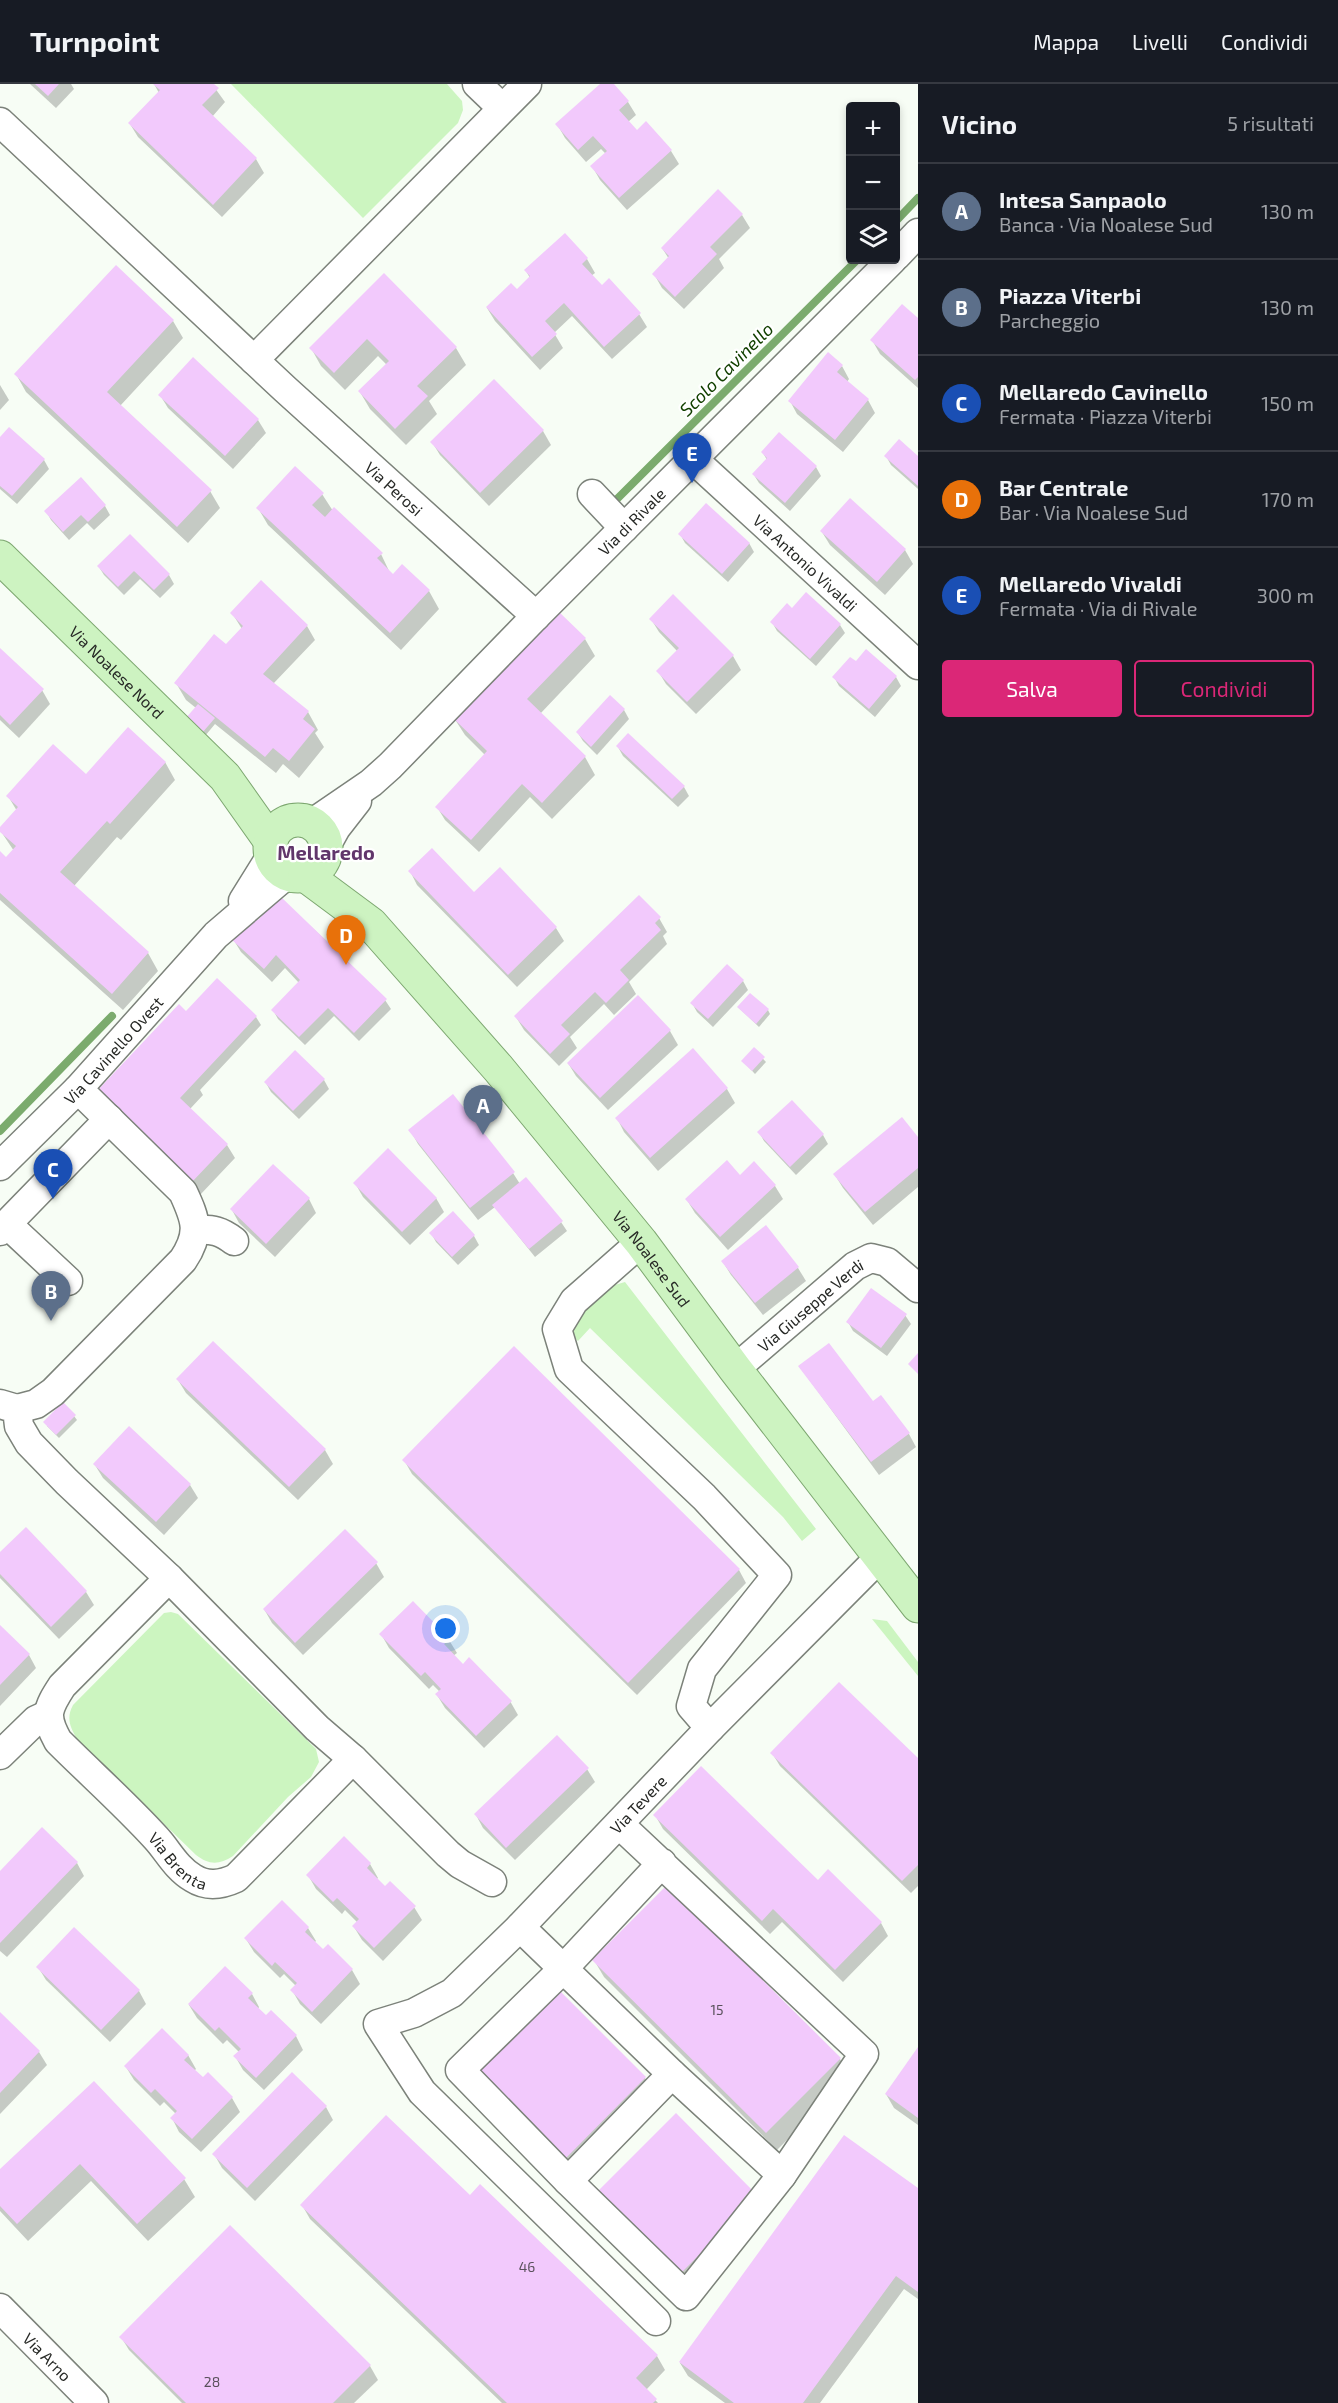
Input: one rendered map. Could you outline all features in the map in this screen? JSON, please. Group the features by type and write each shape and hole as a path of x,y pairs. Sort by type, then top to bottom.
{"main road":[{"name":"Via Noalese Nord","path":"0,557 298,849"},
{"name":"Via Noalese Sud","path":"298,849 371,924 498,1068 641,1242 735,1369 918,1606"}],"street":[{"path":"477,84 502,108"},
{"path":"254,360 527,84"},
{"name":"Via Perosi","path":"0,122 254,360 536,616"},
{"path":"900,252 918,233"},
{"name":"Via di Rivale","path":"298,849 371,783 888,264"},
{"name":"Via Antonio Vivaldi","path":"693,459 918,665"},
{"path":"592,494 624,528"},
{"name":"Via Cavinello Ovest","path":"0,1166 78,1089 298,849"},
{"path":"78,1089 183,1192 193,1213 196,1230 192,1247 183,1260 53,1392 36,1404 8,1407 29,1443 169,1578 316,1728 353,1759 460,1864 492,1882"},
{"path":"68,1281 4,1227 109,1119"},
{"path":"196,1230 214,1229 234,1241"},
{"path":"641,1242 574,1300 557,1329 569,1369 704,1497 777,1575 702,1669 691,1706 710,1728"},
{"name":"Via Giuseppe Verdi","path":"735,1369 855,1266 871,1258 887,1262 918,1288"},
{"name":"Via Tevere","path":"656,2321 422,2092 378,2024 414,2013 452,1993 520,1928 710,1728 880,1557"},
{"path":"0,1755 36,1720 47,1715 62,1686 169,1578"},
{"name":"Via Brenta","path":"47,1715 50,1727 58,1741 157,1839 179,1868 194,1879 211,1885 223,1884 236,1878 353,1759"},
{"path":"619,1824 662,1863 864,2054 783,2175 686,2296 568,2181 460,2070 563,1969 662,1863"},
{"path":"520,1928 672,2074 783,2175"},
{"path":"568,2181 672,2074"},
{"name":"Via Arno","path":"0,2308 94,2403"}],"green space":[{"path":"231,84 447,84 462,101 463,110 458,123 363,218"},
{"path":"625,1282 816,1529 802,1541 783,1517 590,1328 578,1341 573,1336 575,1318 608,1287"},
{"path":"164,1613 178,1614 316,1749 319,1762 311,1777 288,1797 233,1856 219,1862 205,1861 196,1855 77,1739 70,1722 73,1705"},
{"path":"872,1619 887,1621 918,1662 918,1676"}],"building":[{"path":"35,84 59,84 48,96"},
{"path":"153,84 214,84 219,88 202,105 257,158 213,205 128,123 160,90"},
{"path":"600,84 614,84 629,101 619,110 637,130 646,121 672,150 619,198 590,166 607,151 593,136 578,150 555,124"},
{"path":"718,189 743,214 710,247 717,254 675,297 652,274 669,256 661,248"},
{"path":"565,233 588,258 582,264 602,285 609,278 641,313 604,347 564,303 545,321 557,334 532,357 486,307 511,283 517,289 530,276 524,270"},
{"path":"116,265 174,320 107,392 212,490 177,527 14,374"},
{"path":"384,273 457,347 417,386 428,396 395,429 358,391 389,361 367,339 334,373 309,348"},
{"path":"902,304 918,318 918,377 915,380 870,340"},
{"path":"828,352 843,365 837,372 869,399 835,440 788,401"},
{"path":"193,357 259,419 225,456 158,395"},
{"path":"494,379 544,430 480,493 430,442"},
{"path":"9,427 45,459 12,496 0,486 0,437"},
{"path":"779,432 817,466 785,503 752,474 767,458 761,452"},
{"path":"899,439 918,456 918,486 884,456"},
{"path":"295,466 324,493 312,505 325,517 334,507 383,553 377,558 393,574 402,564 430,590 390,633 256,508"},
{"path":"81,477 106,505 88,522 81,515 63,532 44,511"},
{"path":"850,498 906,549 877,582 820,531"},
{"path":"706,503 750,543 722,574 678,534"},
{"path":"130,534 170,574 154,590 134,571 118,587 97,566"},
{"path":"261,580 308,625 263,674 309,711 303,719 315,729 289,761 273,748 265,757 174,683 214,634 226,644 243,626 230,613"},
{"path":"806,592 841,624 810,659 770,622 787,603 792,608"},
{"path":"673,594 734,655 687,702 656,671 679,648 649,619"},
{"path":"556,609 586,638 527,699 586,756 542,803 522,784 471,840 435,807 487,751 453,718"},
{"path":"0,648 44,689 10,725 0,715"},
{"path":"866,649 897,676 869,709 832,677 850,657 856,661"},
{"path":"610,695 625,709 591,747 576,732"},
{"path":"198,704 215,718 202,733 185,719"},
{"path":"128,727 166,762 110,824 107,821 60,872 149,952 112,994 0,893 0,851 6,857 16,846 0,832 0,827 18,807 6,796 53,744 86,774"},
{"path":"628,733 685,786 672,799 616,746"},
{"path":"432,848 474,892 500,867 557,927 508,975 408,871"},
{"path":"639,895 661,917 655,923 661,930 620,970 629,980 606,1003 595,992 561,1025 570,1034 550,1054 514,1016"},
{"path":"280,896 387,999 354,1033 328,1008 299,1037 271,1010 300,980 276,955 264,969 231,939 253,915 258,920"},
{"path":"727,964 744,980 708,1019 690,1003"},
{"path":"217,978 257,1016 180,1098 228,1144 192,1182 96,1092 179,1004 186,1011"},
{"path":"750,993 769,1009 756,1024 737,1007"},
{"path":"638,995 671,1030 600,1098 567,1063"},
{"path":"754,1047 765,1057 752,1071 741,1061"},
{"path":"693,1048 728,1088 650,1158 615,1118"},
{"path":"295,1050 325,1079 293,1111 264,1082"},
{"path":"453,1094 515,1172 470,1208 408,1130"},
{"path":"792,1100 824,1134 790,1167 757,1132"},
{"path":"902,1117 918,1137 918,1168 865,1212 833,1174"},
{"path":"388,1148 437,1198 402,1232 353,1183"},
{"path":"727,1160 740,1175 754,1161 776,1185 720,1237 685,1199"},
{"path":"273,1164 310,1198 266,1244 230,1209"},
{"path":"526,1177 563,1221 529,1249 492,1205"},
{"path":"453,1211 475,1235 452,1257 429,1233"},
{"path":"766,1225 799,1267 755,1303 721,1261"},
{"path":"871,1288 907,1314 881,1348 846,1322"},
{"path":"213,1341 326,1449 289,1487 176,1379"},
{"path":"829,1343 873,1401 881,1395 910,1433 871,1462 798,1366"},
{"path":"514,1346 740,1569 628,1683 402,1460"},
{"path":"918,1353 918,1374 908,1364"},
{"path":"63,1402 76,1415 56,1435 43,1422"},
{"path":"129,1426 191,1484 156,1522 93,1464"},
{"path":"26,1527 87,1591 51,1627 0,1574 0,1552"},
{"path":"345,1529 378,1562 295,1643 263,1609"},
{"path":"413,1601 450,1639 444,1644 463,1664 469,1657 512,1701 476,1736 435,1694 441,1689 425,1672 421,1676 379,1634"},
{"path":"0,1625 30,1654 0,1685"},
{"path":"839,1682 918,1758 918,1865 902,1881 770,1753"},
{"path":"557,1735 589,1768 506,1848 474,1814"},
{"path":"701,1766 818,1880 828,1869 882,1922 835,1970 773,1909 762,1921 653,1815"},
{"path":"42,1827 78,1862 0,1943 0,1871"},
{"path":"344,1836 371,1863 367,1868 385,1886 390,1881 416,1906 374,1948 352,1926 359,1919 337,1898 333,1902 306,1875"},
{"path":"667,1885 841,2058 766,2133 592,1960"},
{"path":"282,1900 309,1927 305,1932 323,1949 328,1944 353,1969 312,2012 290,1990 297,1983 275,1962 272,1966 244,1938"},
{"path":"74,1927 140,1990 101,2030 36,1967"},
{"path":"225,1966 253,1993 248,1998 266,2015 271,2010 297,2035 256,2078 233,2056 241,2049 219,2027 215,2031 188,2004"},
{"path":"556,1987 646,2077 563,2161 473,2070"},
{"path":"0,2012 40,2051 0,2093"},
{"path":"162,2028 189,2055 184,2060 203,2077 208,2072 233,2097 192,2139 170,2118 177,2111 155,2089 151,2093 124,2066"},
{"path":"918,2047 918,2118 885,2094"},
{"path":"292,2072 327,2106 247,2188 212,2154"},
{"path":"94,2081 186,2178 137,2224 80,2164 17,2224 0,2206 0,2169"},
{"path":"676,2113 758,2196 676,2278 594,2195"},
{"path":"386,2115 470,2195 480,2184 658,2355 636,2378 657,2399 653,2403 507,2403 300,2205"},
{"path":"844,2135 918,2188 918,2292 896,2276 803,2403 734,2403 679,2362"},
{"path":"230,2225 371,2365 333,2403 186,2403 119,2337"}],"waterway":[{"name":"Scolo Cavinello","path":"900,217 918,198"},
{"name":"Scolo Cavinello","path":"617,499 853,264"},
{"name":"Scolo Cavinello","path":"0,1131 112,1016"}],"place":[{"name":"Mellaredo Vivaldi","path":"692,483"},
{"name":"Bar Centrale","path":"346,965"},
{"name":"Intesa Sanpaolo","path":"483,1135"},
{"name":"Mellaredo Cavinello","path":"53,1199"},
{"name":"Piazza Viterbi","path":"51,1321"}],"district":[{"name":"Mellaredo","path":"326,852"}]}
